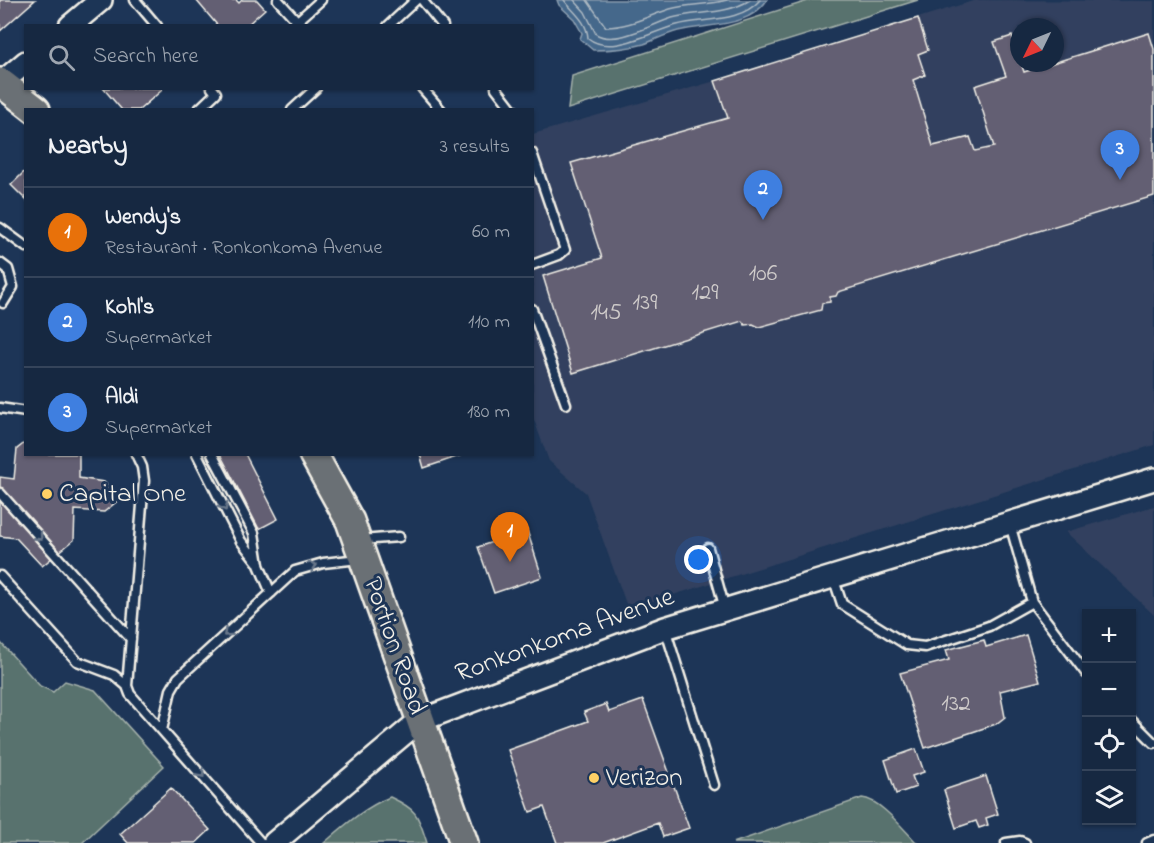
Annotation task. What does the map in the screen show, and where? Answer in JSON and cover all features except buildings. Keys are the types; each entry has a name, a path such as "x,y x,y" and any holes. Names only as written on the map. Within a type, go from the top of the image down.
{"main road":[{"path":"0,83 33,108"},
{"name":"Portion Road","path":"314,456 350,521 361,549 419,721 464,843"}],"street":[{"path":"72,24 101,0"},
{"path":"0,83 24,64"},
{"name":"Ronkonkoma Avenue","path":"274,843 419,721 665,628 1154,479"}],"lane":[{"path":"135,0 155,24"},
{"path":"278,0 294,23 321,0"},
{"path":"390,24 417,0"},
{"path":"422,0 441,24"},
{"path":"200,108 216,90"},
{"path":"294,108 314,90"},
{"path":"424,90 439,108"},
{"path":"498,90 511,108"},
{"path":"534,159 565,250 559,255 534,264"},
{"path":"0,228 24,246"},
{"path":"0,263 8,269 13,287 3,303"},
{"path":"534,315 566,404"},
{"path":"0,408 24,412"},
{"path":"137,456 142,467 144,481 127,686 130,694 261,843"},
{"path":"198,456 241,541 260,565"},
{"path":"213,456 254,533 260,565 271,593"},
{"path":"0,493 131,639"},
{"path":"1010,523 1032,602 1082,668"},
{"path":"162,730 171,690 178,678 295,571 399,537"},
{"path":"708,548 725,609"},
{"path":"0,576 77,661 114,675 127,686"},
{"path":"832,577 842,604 907,645 925,647 989,626 1032,602"},
{"path":"665,628 714,785"},
{"path":"1136,726 1154,743"},
{"path":"1147,843 1154,840"},
{"path":"1006,843 1020,841 1025,843"}],"shaded area":[{"path":"976,0 1154,1 1154,445 628,609 586,493 549,461 534,420 534,134 715,81"},
{"path":"1154,506 1154,615 1066,532"}],"green space":[{"path":"811,0 918,0 568,109 572,76"},
{"path":"0,642 40,686 53,692 65,681 95,690 164,766 82,843 0,843"},
{"path":"390,797 416,814 427,843 324,843 364,811"},
{"path":"862,798 884,809 917,843 733,843"}],"water":[{"path":"557,0 767,0 749,16 738,20 678,31 631,47 593,50 580,39 582,33 574,19 559,5"}],"place":[{"name":"Aldi","path":"1120,180"},
{"name":"Kohl's","path":"763,220"},
{"name":"Capital One","path":"47,494"},
{"name":"Wendy's","path":"510,562"},
{"name":"Verizon","path":"594,778"}]}
